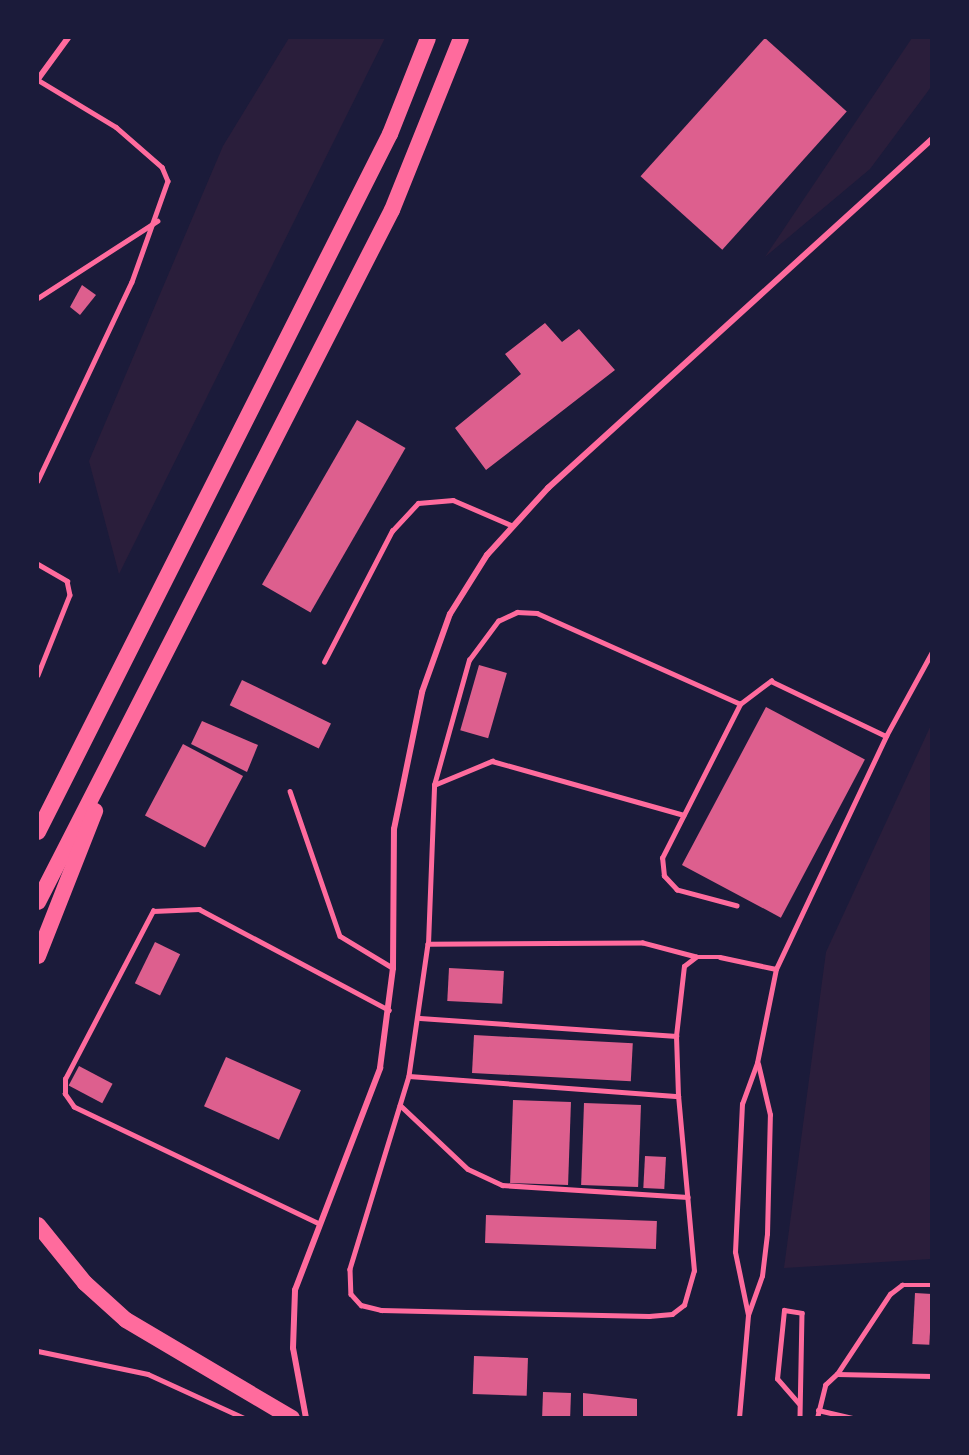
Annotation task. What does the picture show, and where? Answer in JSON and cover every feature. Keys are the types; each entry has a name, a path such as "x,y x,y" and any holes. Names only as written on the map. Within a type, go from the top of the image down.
{"highway":[{"path":"38,832 390,134 428,38"},
{"path":"38,902 358,280 441,93 461,38"},
{"path":"38,956 130,722"},
{"path":"38,1225 85,1283 126,1320 292,1418"}],"street":[{"path":"38,79 68,38"},
{"path":"306,1418 292,1316 301,1266 380,1068 393,968 394,829 422,693 465,584 512,525 932,139"}],"lane":[{"path":"38,79 116,127 162,167 168,181 157,221 38,481"},
{"path":"38,298 157,221"},
{"path":"324,662 393,531 418,503 453,500 512,525"},
{"path":"38,564 67,581 70,595 38,675"},
{"path":"696,957 684,966 676,1036 678,1096 688,1197 693,1287 672,1314 371,1309 351,1294 350,1269 409,1076 420,1018 428,944 434,785 469,660 498,621 517,612 537,612 740,704"},
{"path":"748,1315 735,1251 737,1161 742,1104 757,1063 776,969 886,736 932,652"},
{"path":"737,906 677,890 664,876 662,858 740,704 771,681 886,736"},
{"path":"434,785 492,761 684,815"},
{"path":"290,791 340,936 393,968"},
{"path":"317,1223 74,1107 65,1079 153,911 198,909 389,1010"},
{"path":"428,944 643,943 696,957 776,969"},
{"path":"420,1018 676,1036"},
{"path":"739,1418 748,1315 762,1276 767,1234 770,1115 757,1063"},
{"path":"409,1076 678,1096"},
{"path":"400,1105 468,1169 502,1185 688,1197"},
{"path":"817,1418 825,1385 837,1374 890,1294 902,1285 932,1285"},
{"path":"799,1404 777,1379 784,1310 802,1312 800,1418"},
{"path":"38,1351 148,1374 244,1418"},
{"path":"837,1374 932,1376"},
{"path":"818,1410 854,1418"}],"shaded area":[{"path":"289,38 385,38 119,574 89,461 223,146"},
{"path":"912,38 931,38 931,87 870,169 765,257"},
{"path":"931,725 931,1259 784,1268 826,952"}],"building":[{"path":"765,38 847,112 722,250 641,176"},
{"path":"82,285 96,295 80,315 70,307"},
{"path":"545,323 562,342 579,329 615,370 486,470 455,428 521,374 505,354"},
{"path":"357,420 405,448 310,613 262,585"},
{"path":"479,665 507,673 488,738 460,730"},
{"path":"242,680 331,723 319,749 230,705"},
{"path":"766,707 865,760 781,918 682,865"},
{"path":"202,721 258,745 247,772 191,744"},
{"path":"183,744 243,776 205,847 145,816"},
{"path":"155,942 180,954 160,996 135,983"},
{"path":"449,968 504,971 502,1004 447,1001"},
{"path":"474,1035 633,1043 631,1081 472,1073"},
{"path":"226,1057 301,1090 279,1140 204,1106"},
{"path":"79,1066 113,1084 102,1103 69,1085"},
{"path":"513,1100 571,1102 568,1185 510,1183"},
{"path":"584,1103 641,1105 638,1187 581,1185"},
{"path":"645,1156 666,1157 664,1189 643,1188"},
{"path":"486,1215 657,1221 656,1249 485,1243"},
{"path":"915,1293 932,1294 929,1345 912,1344"},
{"path":"474,1356 528,1358 527,1396 473,1394"},
{"path":"543,1392 571,1393 570,1418 542,1418"},
{"path":"583,1393 637,1399 637,1418 583,1418"}]}
